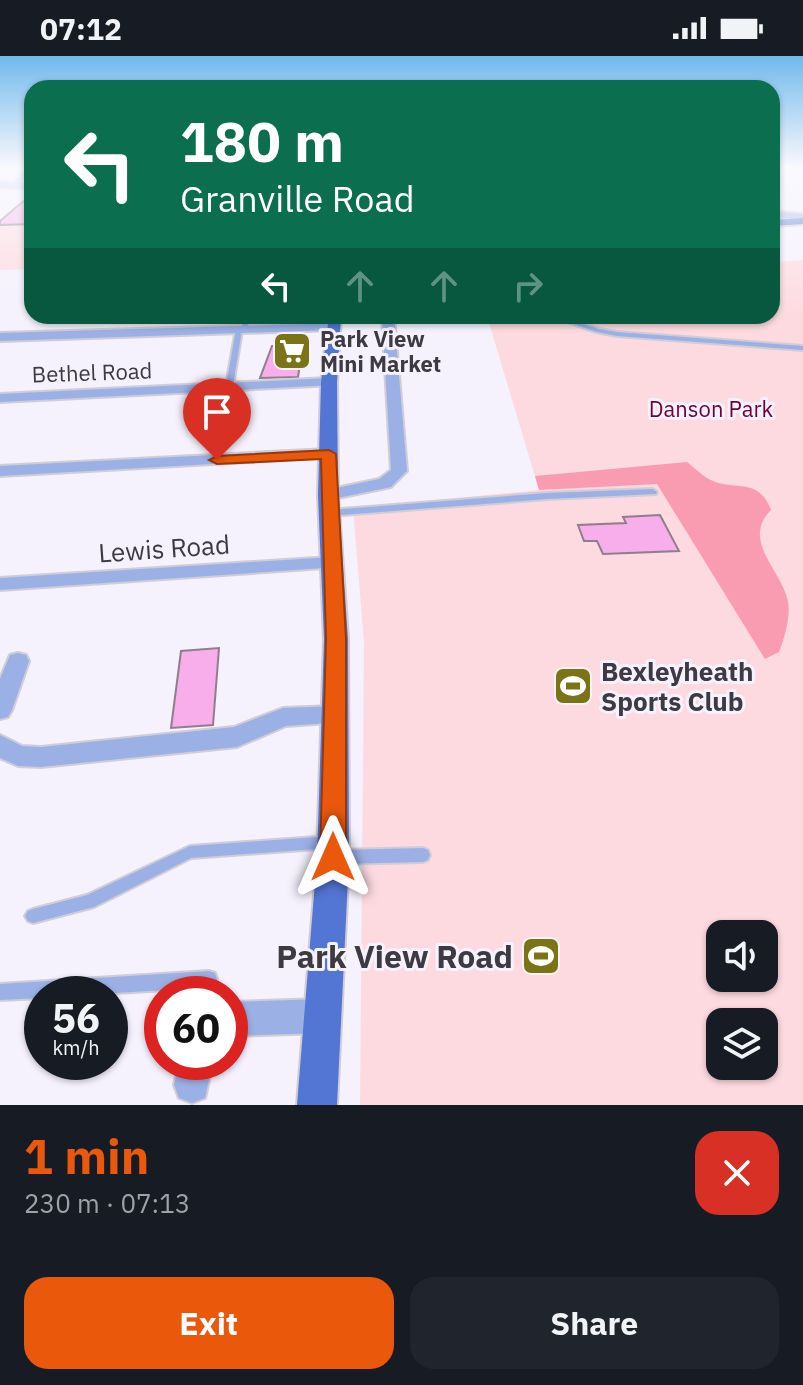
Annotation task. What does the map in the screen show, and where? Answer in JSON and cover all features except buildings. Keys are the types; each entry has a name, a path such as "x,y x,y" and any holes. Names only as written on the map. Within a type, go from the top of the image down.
{"main road":[{"path":"780,222 803,219"},
{"path":"317,1105 333,849 336,639 329,504 329,382 334,324"}],"street":[{"path":"0,337 266,324"},
{"path":"329,504 385,483 399,471 389,324"},
{"name":"Bethel Road","path":"0,398 329,382"},
{"path":"0,471 329,454"},
{"name":"Lewis Road","path":"0,584 332,563"},
{"path":"0,710 18,661"},
{"path":"0,745 18,756 41,757 246,736 267,722 283,717 333,715"},
{"path":"248,1018 322,1016"}],"lane":[{"path":"577,324 617,334 803,348"},
{"path":"217,460 228,388 244,325"},
{"path":"329,504 653,492"},
{"path":"33,916 89,902 190,852 333,849 423,855"},
{"path":"0,992 144,983"}],"green space":[{"path":"24,224 24,269 0,270 0,225"},
{"name":"Danson Park","path":"803,260 803,1105 360,1105 364,642 353,508 539,490 489,324 780,324 780,261"}],"shaded area":[{"path":"687,462 713,481 754,489 766,500 771,510 763,522 761,545 785,590 789,614 779,652 765,659 657,484 539,490 535,476"}],"place":[{"name":"Park View Mini Market","path":"292,351"},
{"name":"Bexleyheath Sports Club","path":"573,686"},
{"name":"Park View Road","path":"541,956"}],"route":[{"path":"217,460 329,454 328,495 336,639 333,857"}]}
